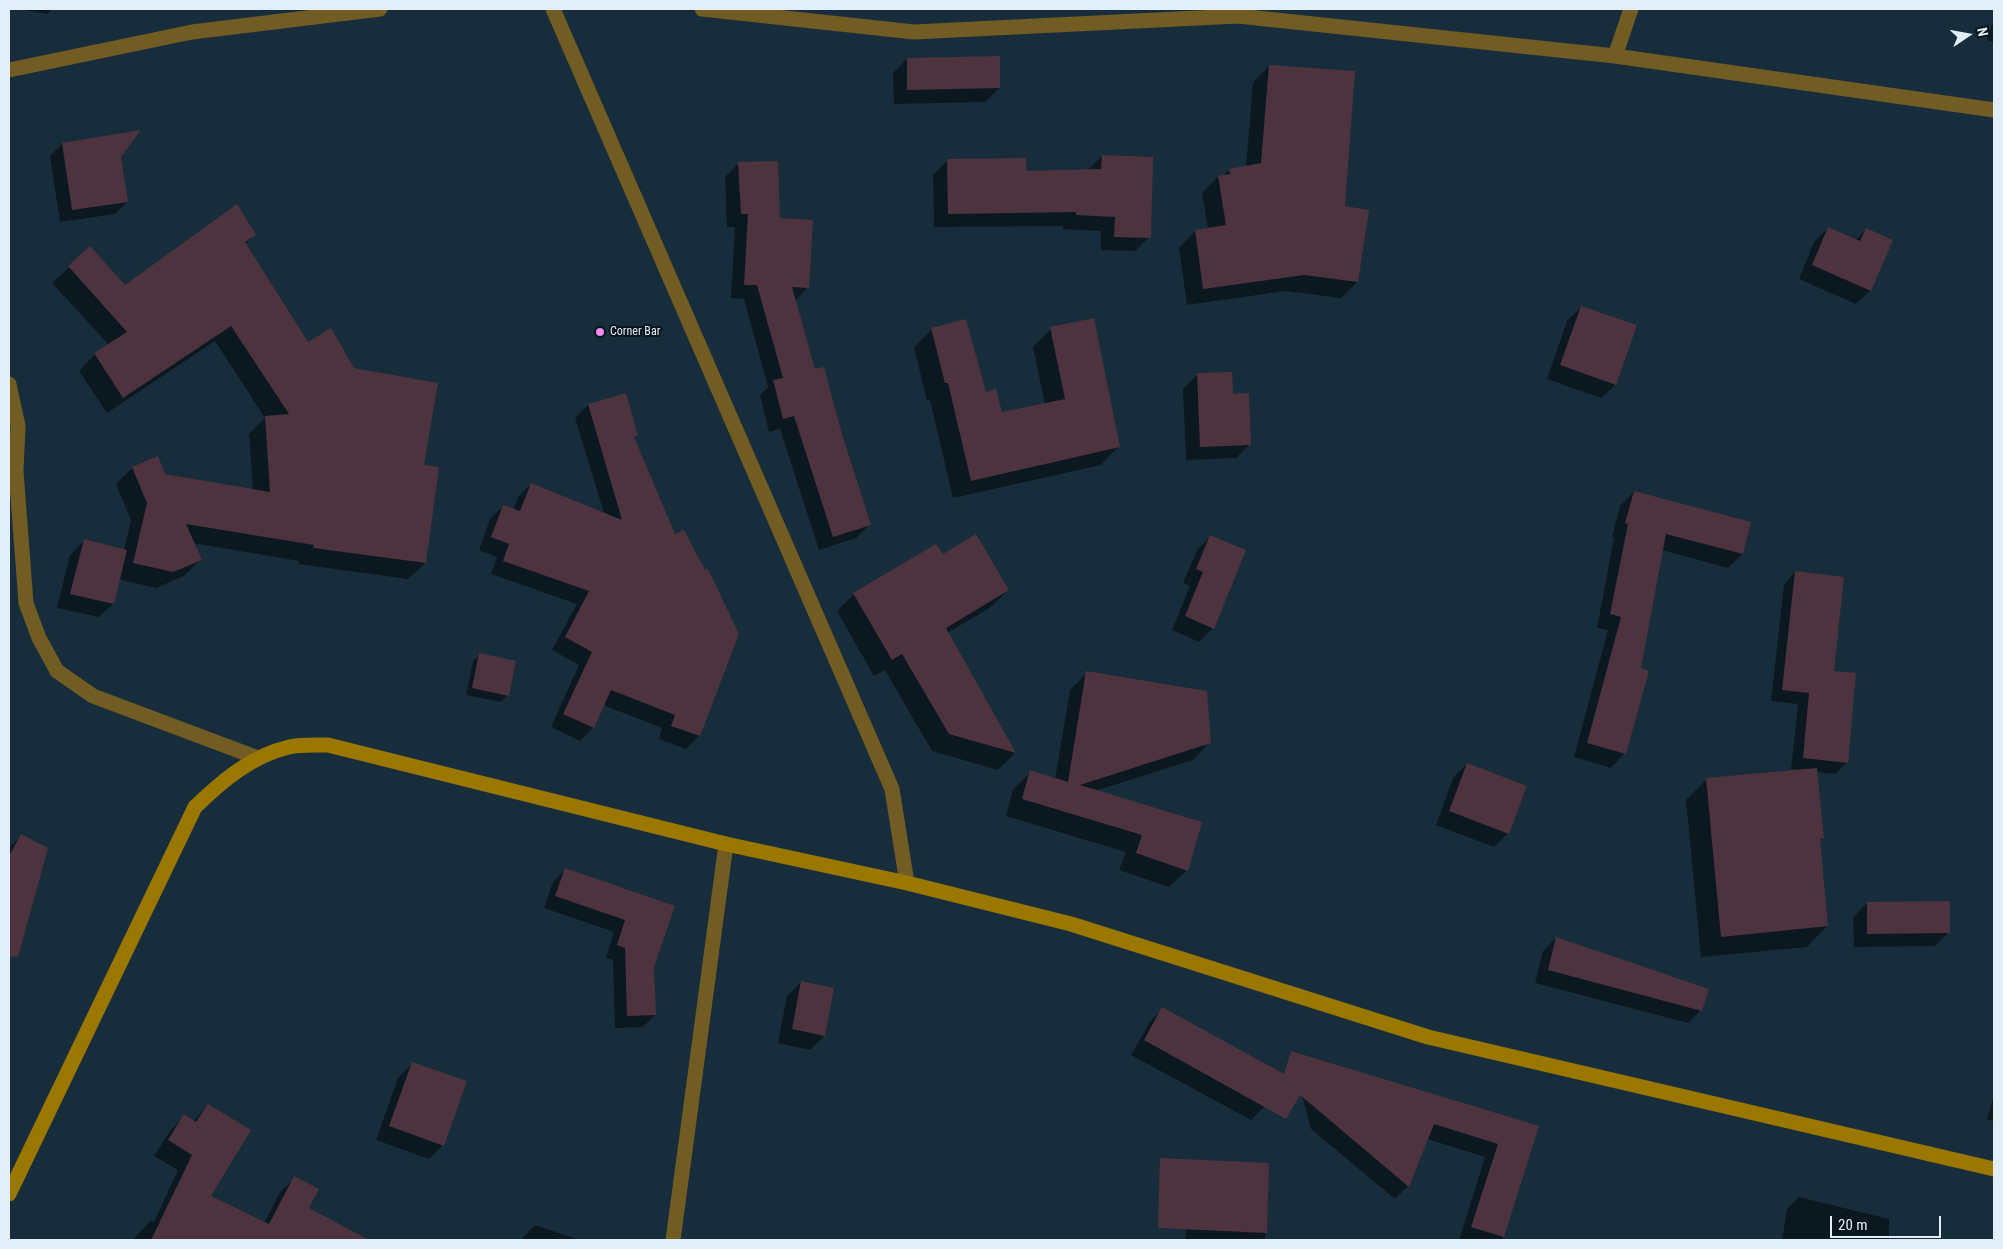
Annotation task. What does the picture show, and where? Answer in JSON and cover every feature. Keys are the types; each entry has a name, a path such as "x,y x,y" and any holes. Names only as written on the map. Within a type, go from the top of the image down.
{"main road":[{"path":"9,1194 194,807 220,782 258,758 290,747 328,745 726,844 907,883 1071,924 1428,1038 1994,1169"}],"street":[{"path":"9,70 192,32 380,9"},
{"path":"553,9 892,789 907,883"},
{"path":"702,9 914,32 1238,16 1615,56 1994,110"},
{"path":"1615,56 1632,9"},
{"path":"9,384 18,426 16,471 26,603 39,638 57,671 93,696 258,758"},
{"path":"673,1240 726,844"}],"building":[{"path":"1000,56 1000,88 907,90 907,58"},
{"path":"1269,65 1355,71 1345,206 1369,210 1358,282 1304,275 1203,289 1195,230 1226,225 1218,176 1230,174 1229,169 1261,163"},
{"path":"141,130 121,157 128,202 72,210 62,143"},
{"path":"1102,155 1153,157 1151,238 1114,237 1115,217 1076,215 1076,212 948,214 947,159 1026,158 1026,171 1101,169"},
{"path":"778,161 780,218 813,220 809,288 792,287 815,369 824,367 841,431 871,525 833,537 794,416 783,419 773,380 783,378 757,285 744,285 748,214 741,214 738,162"},
{"path":"237,204 256,235 245,242 308,342 331,328 354,368 438,383 424,465 439,467 426,563 313,548 314,545 186,524 202,560 173,572 133,563 147,503 132,467 158,456 165,474 270,492 265,416 289,414 231,326 123,398 94,353 127,332 68,266 90,246 125,285"},
{"path":"1828,227 1860,241 1866,228 1893,240 1871,291 1812,265"},
{"path":"1581,306 1637,325 1616,385 1560,365"},
{"path":"1094,318 1120,447 971,481 948,383 945,383 931,328 966,319 986,392 996,389 1002,412 1065,399 1050,327"},
{"path":"1232,372 1233,394 1249,393 1251,445 1200,447 1197,373"},
{"path":"626,393 638,436 634,437 675,534 684,530 705,570 708,569 739,634 700,736 671,726 675,715 611,690 594,728 563,714 592,652 565,637 589,591 503,561 509,544 491,537 503,505 520,511 531,483 622,520 588,404"},
{"path":"1634,491 1751,522 1743,554 1666,534 1641,668 1649,671 1626,754 1587,743 1621,617 1610,614 1628,524 1625,523"},
{"path":"976,534 1009,590 946,628 1016,753 949,734 902,654 892,660 853,593 936,544 943,554"},
{"path":"1210,535 1246,550 1214,629 1185,616 1203,572 1196,569"},
{"path":"84,539 127,550 114,604 70,594"},
{"path":"1795,571 1844,577 1834,671 1856,673 1848,763 1803,758 1809,693 1782,690"},
{"path":"479,653 516,661 509,696 472,688"},
{"path":"1086,671 1207,691 1211,743 1080,785 1202,822 1188,871 1136,853 1142,835 1022,799 1030,770 1068,782"},
{"path":"1467,763 1527,786 1509,834 1449,811"},
{"path":"1817,768 1824,838 1820,839 1828,926 1721,937 1706,778"},
{"path":"21,834 48,848 18,957 9,956 9,856"},
{"path":"565,868 675,906 654,967 656,1015 627,1016 625,948 617,945 625,920 555,896"},
{"path":"1950,901 1950,933 1867,934 1867,902"},
{"path":"1556,937 1709,989 1702,1011 1548,970"},
{"path":"801,981 834,988 825,1036 792,1029"},
{"path":"1162,1007 1284,1074 1291,1051 1539,1126 1504,1237 1471,1227 1498,1144 1434,1124 1409,1187 1300,1095 1286,1119 1144,1040"},
{"path":"412,1062 467,1081 444,1146 389,1126"},
{"path":"208,1104 251,1130 211,1196 269,1224 294,1176 319,1189 309,1208 369,1240 151,1240 192,1155 168,1140 184,1114 196,1122"},
{"path":"1160,1158 1269,1163 1267,1233 1158,1228"}],"place":[{"name":"Corner Bar","path":"600,332"}]}
